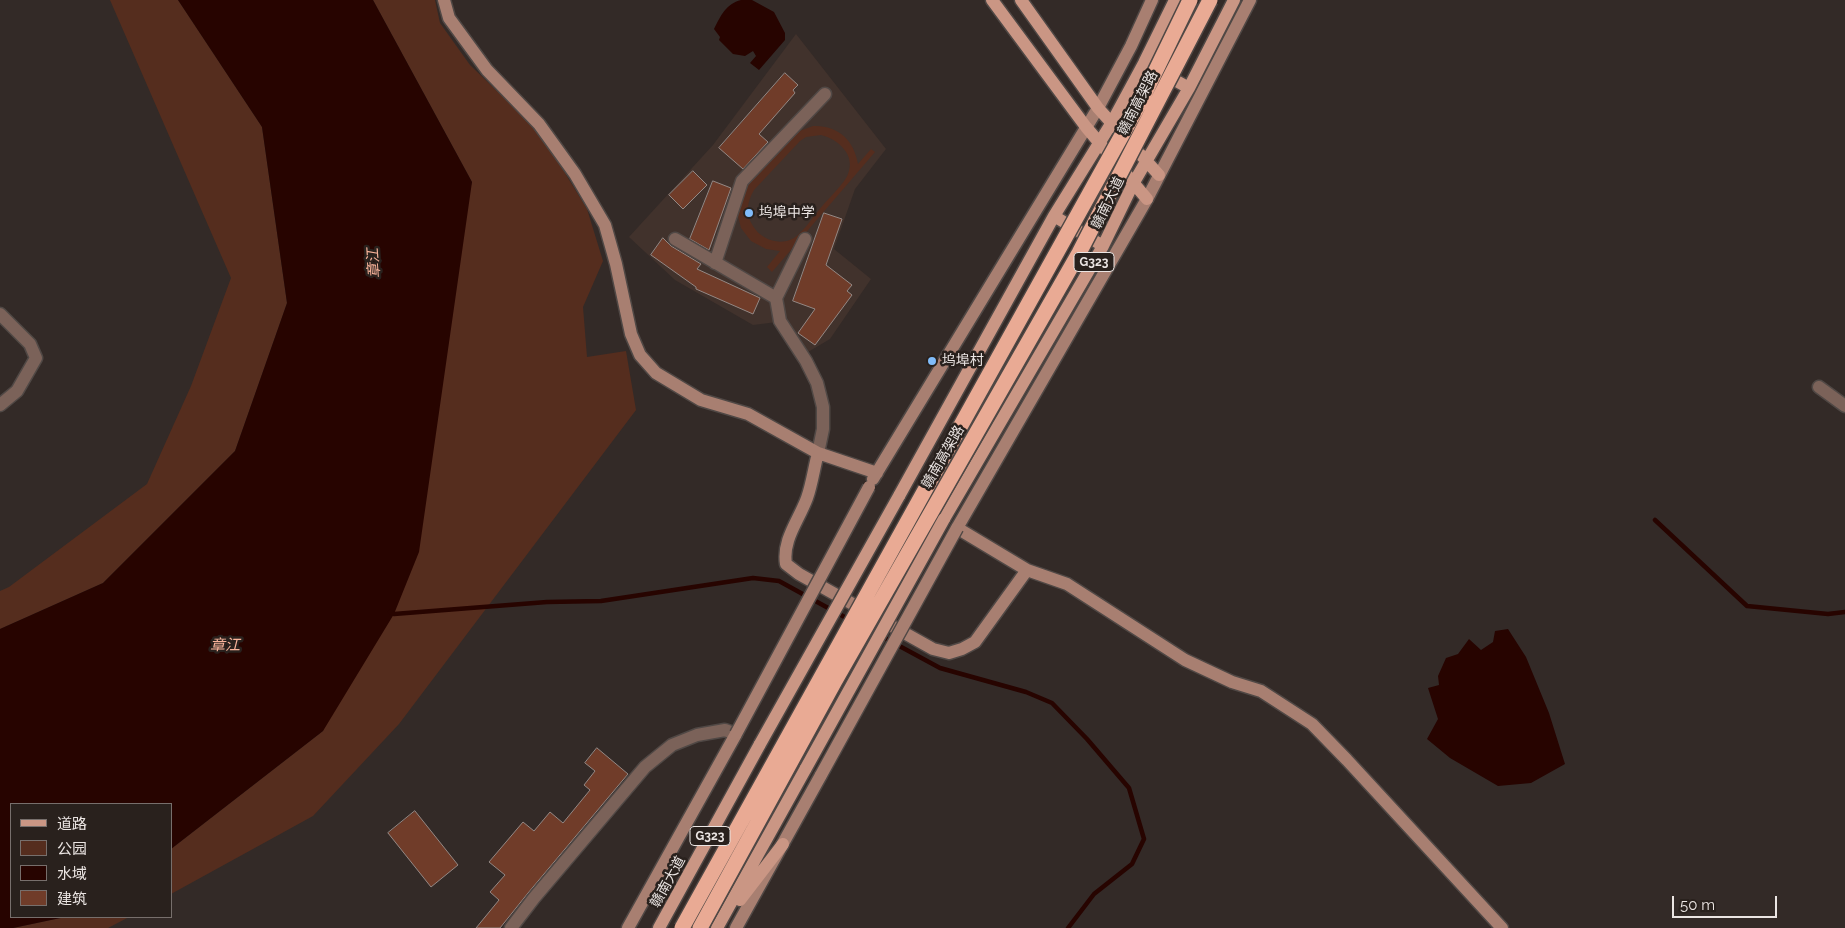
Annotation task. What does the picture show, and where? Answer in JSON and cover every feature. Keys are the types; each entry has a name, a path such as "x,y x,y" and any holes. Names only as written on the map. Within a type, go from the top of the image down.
{"highway":[{"name":"赣南高架路","path":"682,928 1142,98 1190,0"},
{"name":"赣南高架路","path":"700,928 835,682 1079,252 1210,0"}],"main road":[{"path":"992,0 1086,127 1147,199"},
{"path":"1021,0 1098,108 1159,176"},
{"path":"1104,246 1054,216 1111,124 1175,0"},
{"name":"赣南大道","path":"718,928 944,519 1104,246 1133,184 1189,88 1234,0"},
{"path":"1144,63 1189,88"},
{"name":"赣南大道","path":"659,928 1054,216"},
{"path":"718,928 783,844"}],"street":[{"path":"444,0 449,18 487,70 539,124 576,174 605,225 616,264 631,334 640,355 656,372 701,400 748,414 818,452 877,473"},
{"path":"628,928 736,734 869,487 1098,108 1131,46 1152,0"},
{"path":"736,928 957,528 1147,199 1250,0"},
{"path":"716,264 742,181 825,94"},
{"path":"675,239 776,298"},
{"path":"804,239 776,298 780,320 806,361 817,383 823,407 823,429 807,498 786,543 784,553 786,564 799,574 933,650 949,653 975,642 1027,570"},
{"path":"0,314 30,344 36,358 17,391 0,405"},
{"path":"1819,387 1845,406"},
{"path":"957,528 1027,570 1067,584 1185,660 1232,682 1260,691 1312,724 1502,928"},
{"path":"511,928 534,898 645,767 672,745 689,738 725,730 736,734"}],"shaded area":[{"name":"坞埠中学","path":"796,34 886,149 855,189 834,249 871,279 830,339 808,352 785,321 753,325 675,280 629,237 713,145"}],"green space":[{"path":"110,0 178,0 262,127 287,303 235,451 103,583 0,629 0,591 9,587 147,484 191,386 231,278"},
{"path":"373,0 435,0 440,23 470,65 530,123 549,147 587,209 603,261 583,307 587,357 626,351 636,410 399,724 313,816 172,893 172,848 323,731 472,182"},
{"path":"813,126 822,126 837,131 849,141 858,164 871,149 875,152 772,272 767,267 780,251 766,249 751,241 741,228 737,212 742,189 797,132","holes":["821,135 839,144 850,160 850,167 846,178 806,227 794,238 779,242 764,237 750,222 748,204 754,190 800,141 806,137"]},
{"path":"60,918 127,918 108,928 13,928"}],"water":[{"name":"章江","path":"178,0 373,0 472,182 419,552 394,614 323,731 172,848 172,803 10,803 10,918 60,918 13,928 0,928 0,629 103,583 235,451 287,303 262,127"},
{"path":"741,0 752,0 774,12 785,33 785,40 759,70 750,63 756,56 753,51 745,56 733,54 719,40 720,37 714,29 728,7"},
{"path":"1508,629 1526,657 1549,713 1565,764 1531,783 1498,786 1450,758 1427,739 1438,719 1428,688 1439,685 1438,676 1446,658 1458,654 1469,639 1481,650 1493,642 1495,631"}],"building":[{"path":"785,73 798,85 793,90 795,93 759,134 768,142 743,169 719,148"},
{"path":"693,171 707,185 683,209 669,195"},
{"path":"713,181 731,188 709,250 690,239"},
{"path":"824,213 842,219 826,265 852,285 847,291 852,295 815,345 798,333 815,309 793,301"},
{"path":"663,238 671,246 701,264 697,269 760,298 753,314 696,289 696,287 651,255"},
{"path":"597,748 628,774 500,928 476,928 499,900 490,892 505,875 489,862 523,822 534,831 550,812 563,823 590,790 584,785 595,771 585,763"},
{"path":"415,811 458,865 431,887 388,833"}],"waterway":[{"path":"1655,520 1747,606 1828,614 1845,612"},
{"path":"390,612 394,614 547,602 601,601 753,578 779,581 850,620"},
{"path":"868,629 940,668 1026,692 1052,703 1087,739 1129,788 1144,839 1132,864 1094,894 1068,928"}],"place":[{"name":"坞埠中学","path":"749,213"},
{"name":"坞埠村","path":"932,361"}]}
